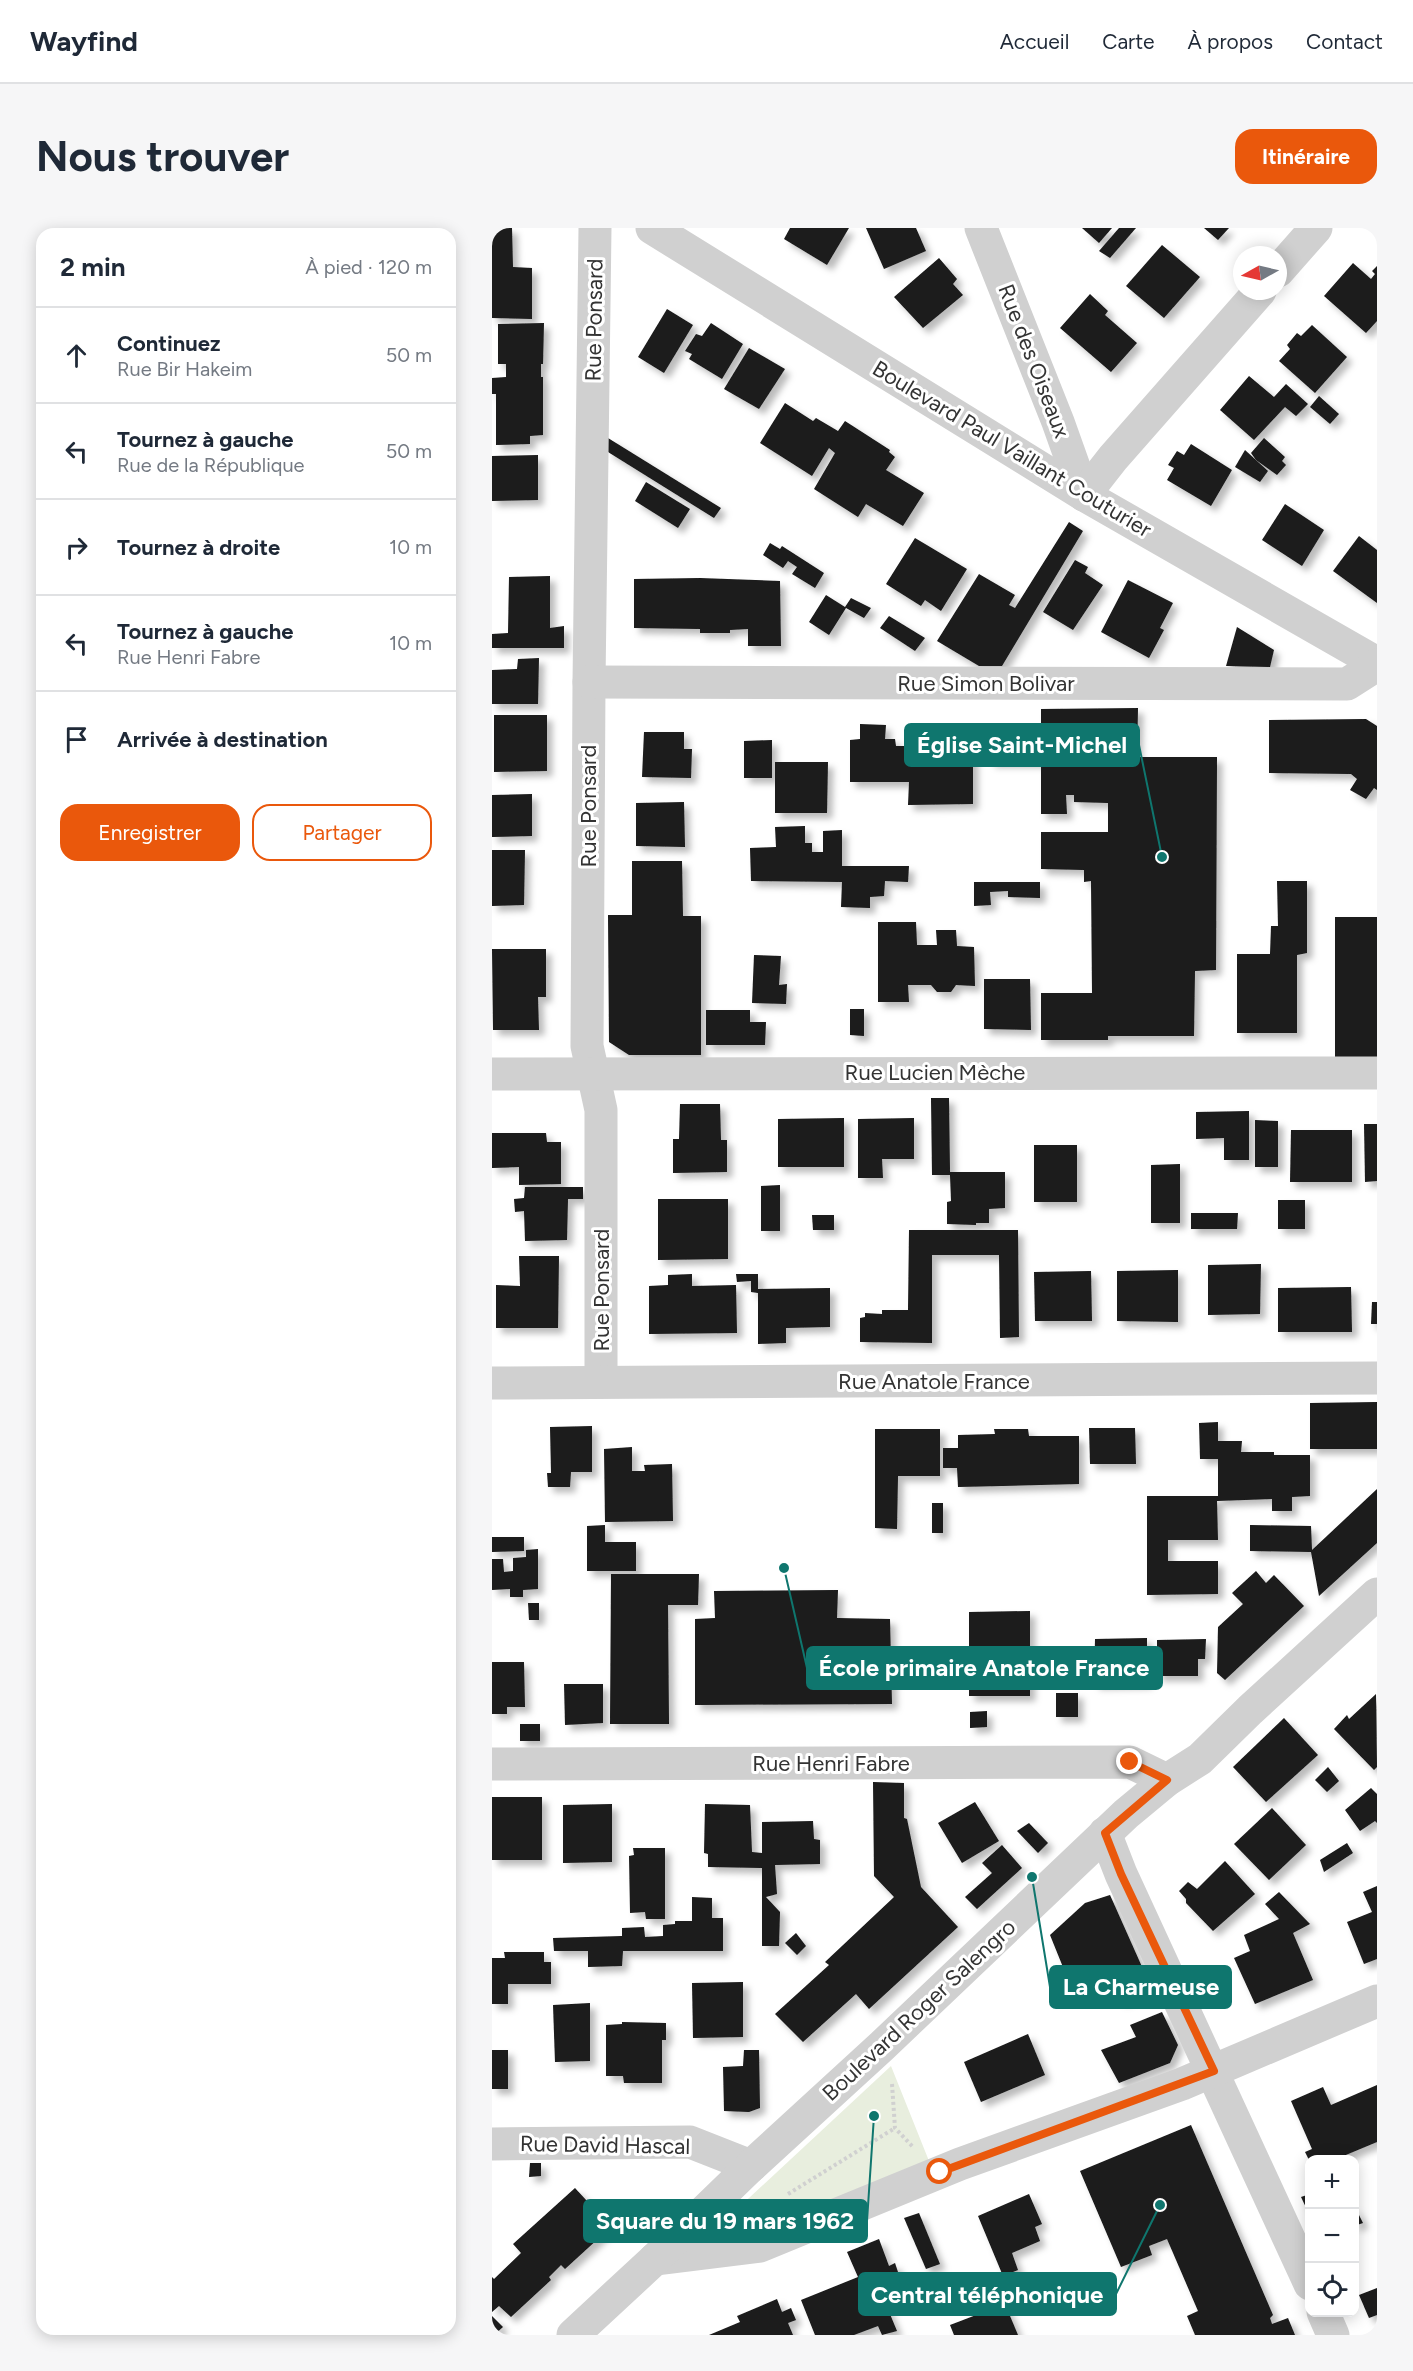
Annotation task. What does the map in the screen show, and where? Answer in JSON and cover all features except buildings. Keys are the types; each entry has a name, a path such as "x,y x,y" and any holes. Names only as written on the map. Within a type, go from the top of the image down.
{"street":[{"name":"Rue Ponsard","path":"595,228 588,682 587,1046 601,1110 601,1382"},
{"name":"Boulevard Paul Vaillant Couturier","path":"652,228 1084,495 1377,664"},
{"name":"Rue des Oiseaux","path":"981,228 1058,422 1084,495"},
{"path":"1287,261 1316,228"},
{"path":"1084,495 1113,458 1252,300"},
{"name":"Rue Simon Bolivar","path":"588,682 1347,684 1377,664"},
{"name":"Rue Lucien Mèche","path":"492,1074 1377,1073"},
{"name":"Rue Anatole France","path":"492,1383 1377,1378"},
{"name":"Boulevard Roger Salengro","path":"573,2335 751,2166 882,2046 1105,1833 1167,1780 1200,1759 1377,1594"},
{"name":"Rue Henri Fabre","path":"492,1764 1130,1762 1167,1780"},
{"path":"1105,1833 1121,1874 1214,2071 1305,2273"},
{"path":"655,2259 760,2247 960,2164 1214,2071 1377,2001"},
{"name":"Rue David Hascal","path":"492,2144 690,2142 751,2166"},
{"path":"1325,2317 1333,2335"}],"path":[{"path":"786,2195 895,2128"}],"green space":[{"path":"891,2066 931,2166 758,2230 735,2211"}],"place":[{"name":"Église Saint-Michel","path":"1162,857"},
{"name":"École primaire Anatole France","path":"784,1568"},
{"name":"La Charmeuse","path":"1032,1877"},
{"name":"Square du 19 mars 1962","path":"874,2116"},
{"name":"Central téléphonique","path":"1160,2205"}],"route":[{"path":"940,2172 1214,2071 1121,1874 1105,1833 1167,1780 1130,1762"}]}
